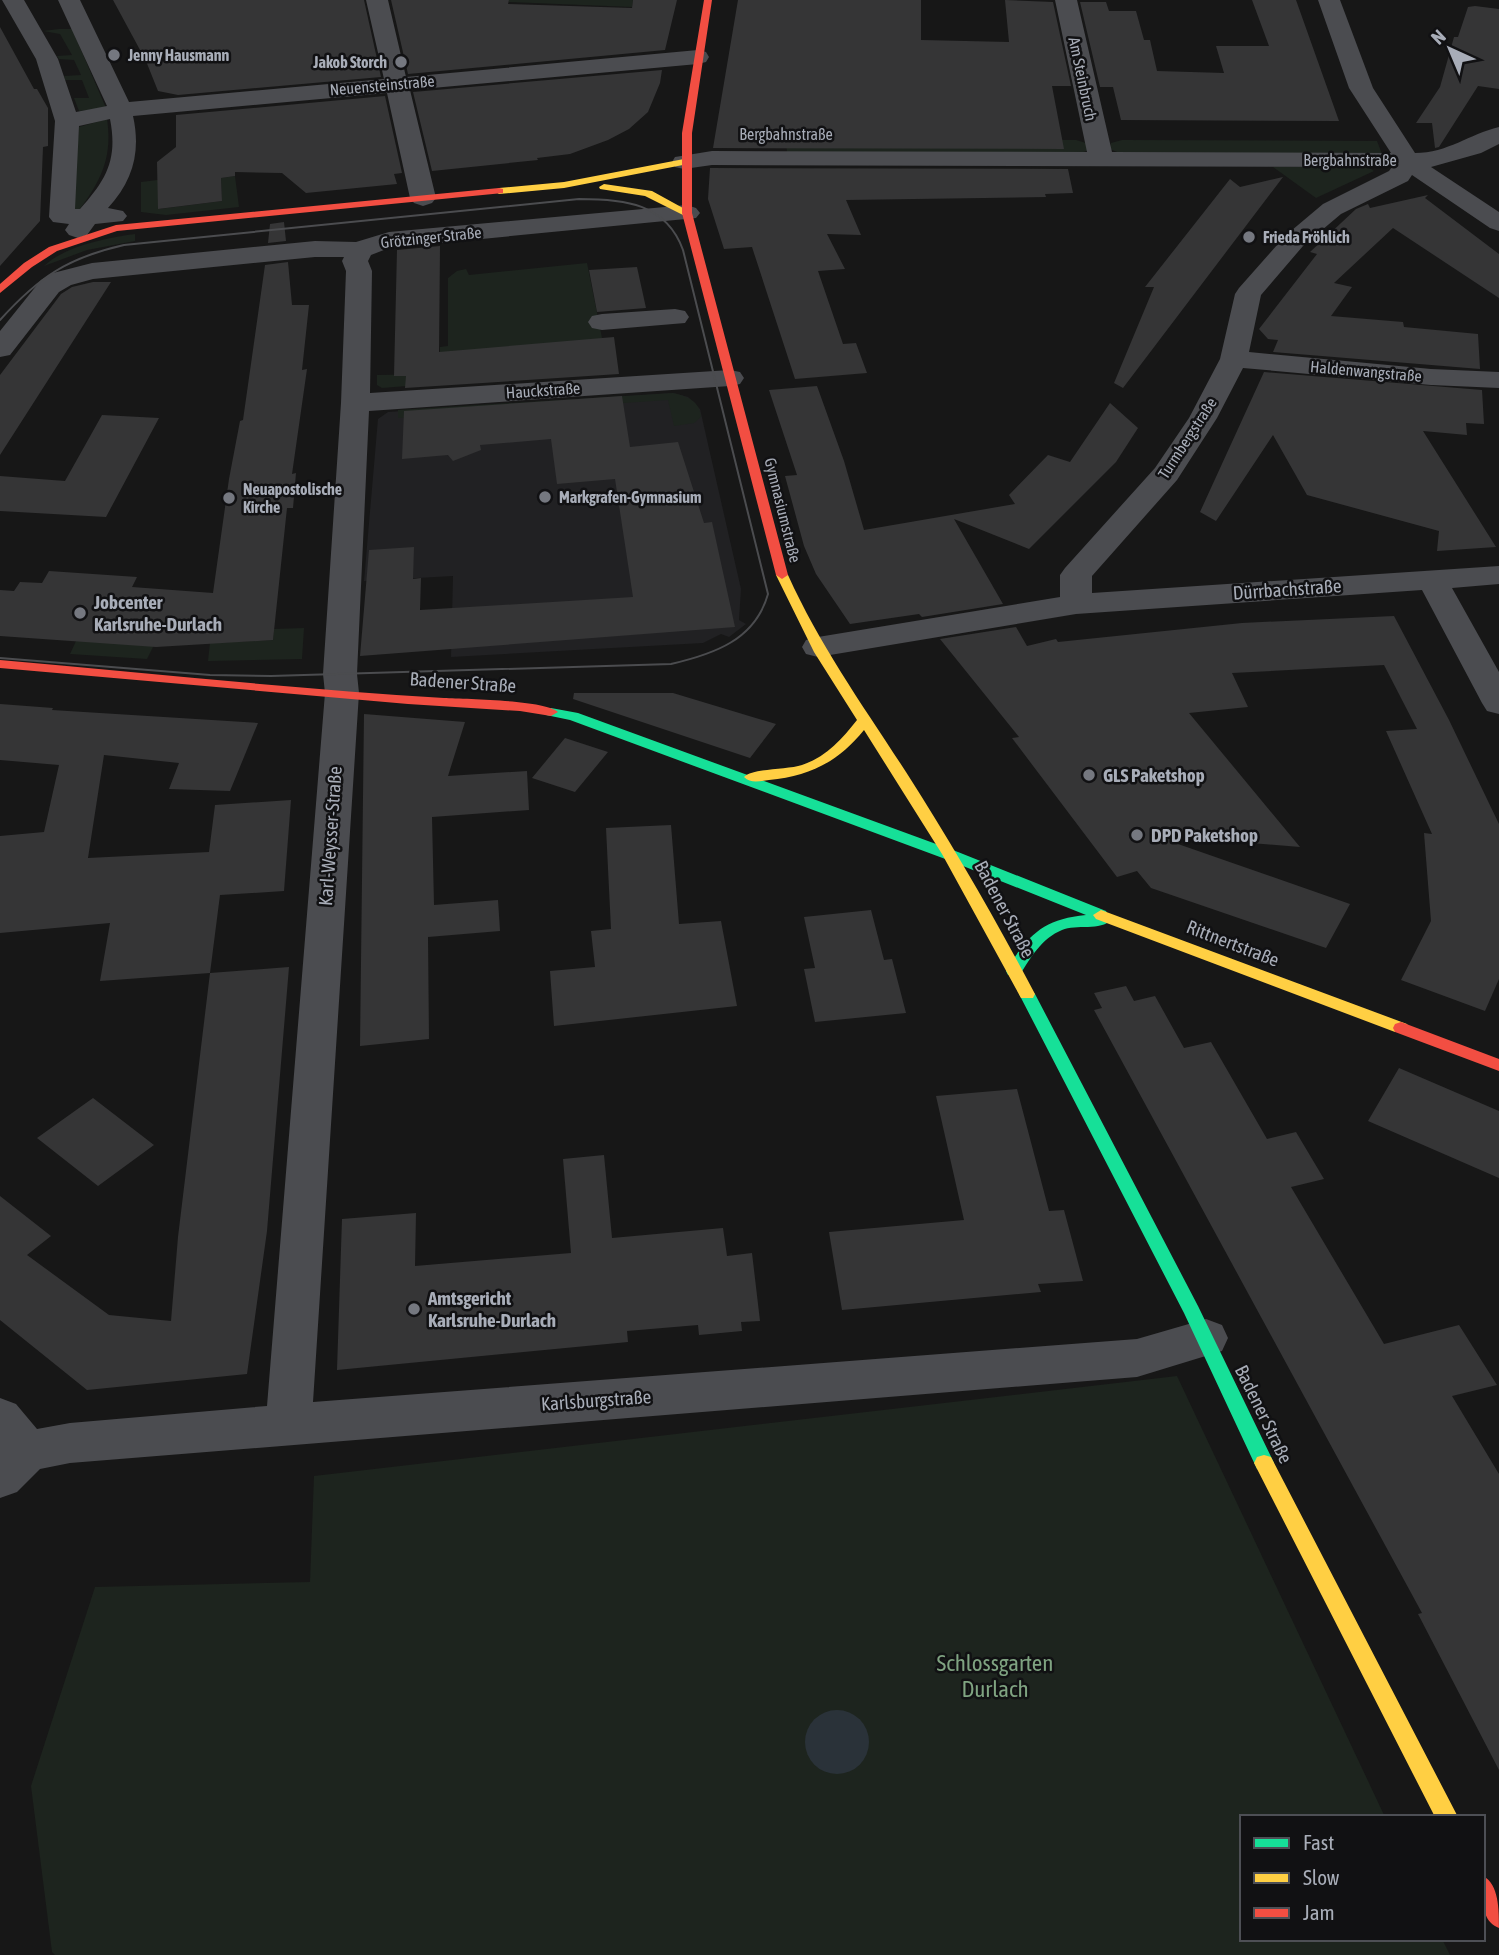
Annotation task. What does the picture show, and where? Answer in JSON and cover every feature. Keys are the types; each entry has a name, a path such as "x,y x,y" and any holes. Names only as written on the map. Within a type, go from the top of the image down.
{"main road":[{"path":"687,133 708,0"},
{"name":"Gymnasiumstraße","path":"687,133 684,162 687,213 779,570 795,608 818,646 953,856"},
{"path":"0,290 41,253 115,222 564,185 684,162"},
{"path":"564,185 637,190 658,196 687,213"},
{"name":"Badener Straße","path":"0,664 520,707 573,716 953,856 1206,1338 1236,1408 1446,1815"},
{"path":"741,777 803,772 844,749 864,720"},
{"name":"Rittnertstraße","path":"953,856 1499,1065"},
{"path":"1014,971 1039,933 1054,925 1068,920 1116,920"},
{"path":"1485,1890 1499,1917"}],"street":[{"path":"13,0 47,59 67,121 62,217 115,222 113,187"},
{"path":"69,0 122,110 126,137 121,167 113,187 85,218 73,240"},
{"path":"377,0 423,198"},
{"name":"Am Steinbruch","path":"1066,0 1098,147"},
{"path":"1329,0 1361,88 1395,138"},
{"name":"Neuensteinstraße","path":"67,121 122,110 698,57"},
{"name":"Bergbahnstraße","path":"687,133 714,134"},
{"path":"1408,160 1442,158 1472,148 1499,134"},
{"name":"Bergbahnstraße","path":"1067,136 1098,147 1122,136"},
{"name":"Bergbahnstraße","path":"1190,136 1395,138 1408,160"},
{"name":"Bergbahnstraße","path":"684,162 712,158 1098,147 1408,160"},
{"path":"1408,160 1436,183 1499,223"},
{"name":"Turmbergstraße","path":"1076,604 1076,575 1166,474 1203,418 1234,359 1248,294 1294,241 1332,209 1399,176 1408,160"},
{"name":"Grötzinger Straße","path":"0,349 50,286 62,279 92,271 315,248 360,250 389,240 687,213"},
{"name":"Karl-Weysser-Straße","path":"289,1424 342,693 340,674 355,403 359,271 355,261 360,250"},
{"path":"602,322 675,317"},
{"name":"Haldenwangstraße","path":"1234,359 1431,377 1499,380"},
{"name":"Hauckstraße","path":"355,403 730,378"},
{"name":"Dürrbachstraße","path":"1076,604 1499,575"},
{"path":"1431,578 1499,703"},
{"path":"818,646 1076,604"},
{"name":"Karlsburgstraße","path":"9,1448 1137,1358 1206,1338"}],"shaded area":[{"name":"Markgrafen-Gymnasium","path":"673,393 688,397 700,409 741,589 739,620 746,624 729,637 721,634 703,643 451,657 453,576 364,581 378,419 388,412"},
{"path":"831,1710 843,1710 860,1719 867,1730 867,1754 860,1765 843,1774 831,1774 819,1769 810,1760 805,1748 805,1736 810,1724 819,1715"}],"green space":[{"path":"509,0 633,0 632,7"},
{"path":"72,29 106,108 79,111 74,98 89,98 82,80 65,80 64,76 81,75 74,60 59,59 57,56 72,55 60,34 43,31"},
{"path":"107,119 108,146 103,169 77,213 72,212 79,127"},
{"path":"786,140 1076,140 1086,143 1089,150 1081,153 787,153"},
{"path":"1122,140 1377,141 1382,154 1117,152 1110,149 1111,143"},
{"path":"1273,167 1368,167 1374,171 1316,198"},
{"path":"235,176 239,207 166,215 141,212 141,182 166,179 159,209 222,201 221,178"},
{"path":"135,234 135,241 87,250 44,266 74,248"},
{"path":"587,263 602,338 531,376 382,388 377,385 377,375 440,374 440,347 448,346 448,278 457,271 466,269 469,275"},
{"path":"673,393 692,400 701,417 694,423 674,426 668,400 398,418 398,410"},
{"path":"304,628 302,659 208,661 210,643 273,640 274,629"},
{"path":"76,641 155,643 147,659 70,654"},
{"name":"Schlossgarten Durlach","path":"1177,1376 1384,1815 1240,1815 1240,1941 1443,1941 1450,1955 55,1955 52,1952 31,1786 95,1587 310,1582 314,1476"}],"building":[{"path":"113,0 364,0 381,77 178,95 158,91 146,61"},
{"path":"391,0 509,0 508,4 632,8 633,0 677,0 665,50 408,74"},
{"path":"738,0 921,0 921,40 1009,42 1005,0 1053,2 1071,86 1052,86 1064,149 713,148"},
{"path":"1252,0 1296,0 1339,121 1121,120 1113,87 1100,87 1080,2 1106,2 1109,11 1136,11 1144,40 1150,40 1157,71 1224,73 1216,46 1269,46"},
{"path":"1468,7 1499,9 1499,89 1478,86 1439,147 1435,148 1432,123 1416,123 1440,87 1454,37 1458,37"},
{"path":"0,27 34,89 37,89 48,108 48,146 43,147 40,221 0,266"},
{"path":"662,70 660,83 648,112 629,129 608,140 570,154 537,158 538,160 432,171 413,92"},
{"path":"385,96 402,173 394,174 397,184 306,193 282,173 235,172 235,176 221,178 222,201 158,209 157,162 176,147 176,115"},
{"path":"710,168 1068,169 1073,193 1045,194 1046,197 846,200 861,235 827,234 845,269 818,271 843,344 856,343 867,373 795,379 752,247 724,249 708,199"},
{"path":"1283,177 1123,388 1114,383 1154,287 1145,287 1230,179 1240,187"},
{"path":"1428,195 1425,198 1499,254 1499,298 1393,228 1334,283 1352,287 1331,316 1403,322 1404,327 1478,334 1480,369 1273,352 1278,340 1268,339 1259,329 1317,254 1310,252 1356,209 1368,204 1370,208"},
{"path":"284,222 286,241 268,243 270,224"},
{"path":"440,246 439,352 614,337 619,374 405,388 406,376 394,376 397,250"},
{"path":"288,262 292,305 309,305 302,370 307,369 292,474 296,473 293,508 287,508 273,640 156,647 0,636 0,590 14,591 20,582 42,583 49,571 137,577 132,587 213,593 229,479 240,421 243,420 265,265"},
{"path":"637,267 646,308 597,312 589,270"},
{"path":"93,282 111,282 0,455 0,375 61,294 72,287"},
{"path":"1264,372 1482,390 1484,424 1466,423 1467,435 1423,431 1496,547 1437,551 1439,531 1307,495 1273,435 1216,521 1200,512"},
{"path":"817,386 844,461 864,530 1015,504 1009,495 1048,455 1070,462 1110,403 1138,428 1116,462 1029,549 954,519 1003,604 922,617 919,614 850,624 816,574 804,546 785,476 797,475 769,390"},
{"path":"622,396 630,447 678,442 704,523 712,522 735,627 360,656 369,550 414,547 413,579 421,578 420,610 633,597 615,479 557,484 551,439 480,445 481,450 453,461 448,455 402,459 404,411"},
{"path":"102,415 159,418 106,517 0,511 0,476 65,481"},
{"path":"1394,616 1449,720 1499,824 1499,979 1485,1011 1401,980 1431,921 1424,833 1432,834 1386,731 1417,729 1384,665 1232,673 1248,707 1189,713 1300,847 1180,837 1178,844 1350,904 1326,948 1151,888 1137,871 1117,877 1012,738 1019,737 940,639 1016,627 1027,646 1056,639 1058,642 1242,623"},
{"path":"574,693 673,693 776,724 750,758 573,699"},
{"path":"0,704 53,708 52,710 258,723 230,791 169,789 179,763 104,755 88,858 209,852 215,805 291,800 284,891 220,895 210,973 100,981 110,923 0,933 0,836 44,832 59,765 0,760"},
{"path":"364,714 465,722 448,776 527,771 529,810 432,817 434,905 498,900 500,931 428,937 429,1039 360,1046"},
{"path":"565,738 608,752 575,792 532,778"},
{"path":"671,825 679,924 721,921 737,1006 554,1026 550,971 595,967 591,931 611,929 606,828"},
{"path":"871,910 884,960 892,959 906,1013 815,1022 804,969 815,968 804,917"},
{"path":"289,967 267,1231 247,1374 87,1390 0,1320 0,1196 51,1236 27,1255 109,1315 171,1321 178,1237 210,973"},
{"path":"1126,986 1134,1001 1155,996 1184,1048 1211,1042 1267,1139 1296,1132 1324,1179 1291,1187 1384,1344 1459,1325 1497,1385 1452,1396 1499,1474 1499,1770 1418,1614 1422,1613 1094,1010 1102,1008 1094,993"},
{"path":"1399,1068 1499,1111 1499,1178 1368,1121"},
{"path":"1017,1089 1049,1211 1064,1210 1083,1281 1038,1284 1041,1292 842,1310 829,1232 964,1220 936,1096"},
{"path":"93,1098 154,1145 98,1186 37,1138"},
{"path":"604,1155 612,1238 723,1228 727,1256 752,1253 760,1321 741,1322 742,1331 699,1335 698,1325 627,1331 628,1342 337,1370 342,1219 416,1213 415,1266 571,1253 563,1159"}],"tram line":[{"path":"0,320 28,292 55,271 86,256 124,245 579,199 612,200 642,207 666,222 683,250 768,594 762,610 743,634 717,650 671,664 271,676 210,675 0,658"}],"traffic: fast":[{"path":"551,712 573,716 953,856 1101,915"},
{"path":"1014,971 1031,945 1049,929 1072,922 1103,920"},
{"path":"1027,994 1192,1311 1264,1463"}],"traffic: slow":[{"path":"499,191 564,185 684,162"},
{"path":"604,187 648,193 687,213"},
{"path":"782,575 820,652 933,826 1027,994"},
{"path":"751,777 788,773 815,765 839,749 864,721"},
{"path":"1101,915 1401,1028"},
{"path":"1264,1463 1446,1815"}],"traffic: jam":[{"path":"708,0 687,133 687,213 782,575"},
{"path":"0,290 28,265 53,249 116,228 499,191"},
{"path":"0,664 408,700 520,707 551,712"},
{"path":"1401,1028 1499,1065"},
{"path":"1485,1891 1499,1917"}],"place":[{"name":"Jenny Hausmann","path":"114,55"},
{"name":"Jakob Storch","path":"401,62"},
{"name":"Frieda Fröhlich","path":"1249,237"},
{"name":"Markgrafen-Gymnasium","path":"545,497"},
{"name":"Neuapostolische Kirche","path":"229,498"},
{"name":"Jobcenter Karlsruhe-Durlach","path":"80,613"},
{"name":"GLS Paketshop","path":"1089,775"},
{"name":"DPD Paketshop","path":"1137,835"},
{"name":"Amtsgericht Karlsruhe-Durlach","path":"414,1309"}]}
